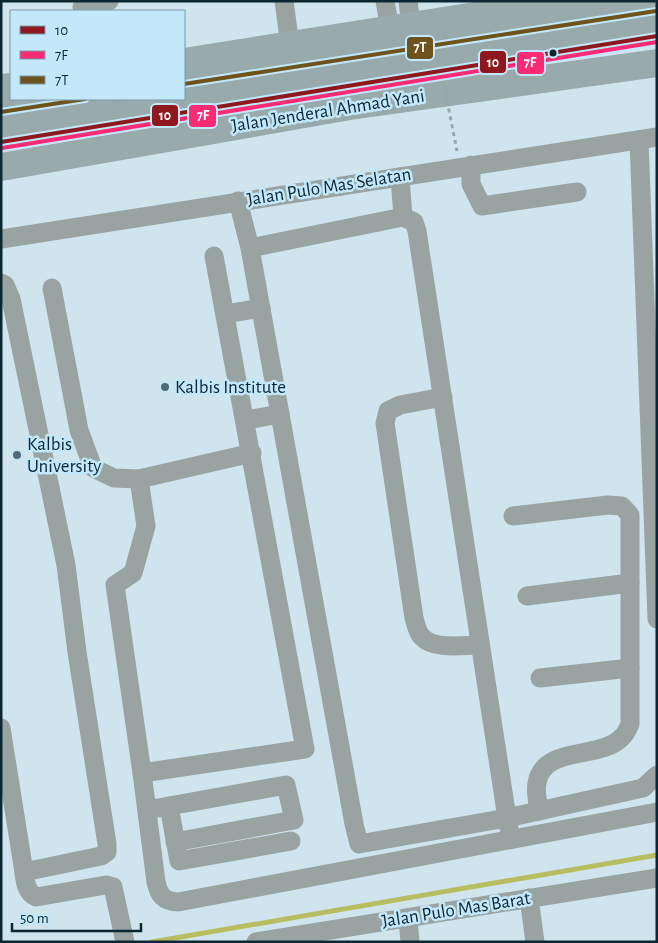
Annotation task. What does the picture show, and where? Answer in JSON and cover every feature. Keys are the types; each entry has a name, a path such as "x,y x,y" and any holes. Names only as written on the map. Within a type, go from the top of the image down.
{"highway":[{"path":"185,62 340,38 403,19 528,5 606,1"},
{"path":"185,84 462,36 657,8"},
{"path":"1,136 657,31"},
{"path":"340,38 347,86"},
{"path":"185,75 235,66 263,50"},
{"name":"Jalan Jenderal Ahmad Yani","path":"1,167 347,86 657,63"},
{"path":"1,103 22,100"},
{"path":"1,112 94,100"}],"street":[{"path":"82,6 109,1"},
{"path":"284,1 295,44"},
{"path":"295,44 297,1"},
{"path":"385,1 403,19"},
{"path":"185,90 347,86 657,17"},
{"path":"1,142 657,36"},
{"path":"1,118 118,100"},
{"path":"648,138 657,619"},
{"name":"Jalan Pulo Mas Selatan","path":"1,239 648,138"},
{"path":"470,165 471,184 482,206 577,192"},
{"path":"400,177 403,217"},
{"path":"238,201 250,248 354,824 360,844 507,818 643,788 657,776"},
{"path":"250,248 403,217 414,222 443,396 511,841"},
{"path":"142,773 305,749 246,420 214,256"},
{"path":"1,283 5,285 6,300 66,565 77,652 107,844 106,852 101,856 24,872"},
{"path":"52,288 79,430 93,468 114,478 139,479 252,453"},
{"path":"225,314 261,308"},
{"path":"443,396 400,404 388,411 385,423 414,618 420,635 428,642 441,645 480,646"},
{"path":"246,420 280,414"},
{"path":"139,479 146,526 133,572 115,585 158,892 168,902 178,902 511,841 657,812"},
{"path":"513,516 608,505 622,506 630,515 630,724 622,738 609,746 553,760 542,771 536,784 539,811"},
{"path":"526,596 630,583"},
{"path":"540,678 630,668"},
{"path":"1,728 24,872 29,892 36,897 110,885 115,890 124,935"},
{"path":"147,810 286,785 294,820 177,852 154,864"},
{"path":"169,806 177,852"},
{"path":"177,852 290,842"},
{"name":"Jalan Pulo Mas Barat","path":"256,942 287,939 657,878"},
{"path":"529,898 535,942"},
{"path":"408,918 410,942"}],"waterway":[{"path":"152,942 657,855"}],"transit line":[{"name":"7T","path":"185,84 656,11"},
{"name":"10","path":"1,142 657,36"},
{"name":"7F","path":"2,148 657,42"},
{"name":"7T","path":"1,112 79,100"}],"place":[{"name":"Kalbis Institute","path":"165,387"},
{"name":"Kalbis University","path":"17,455"}]}
